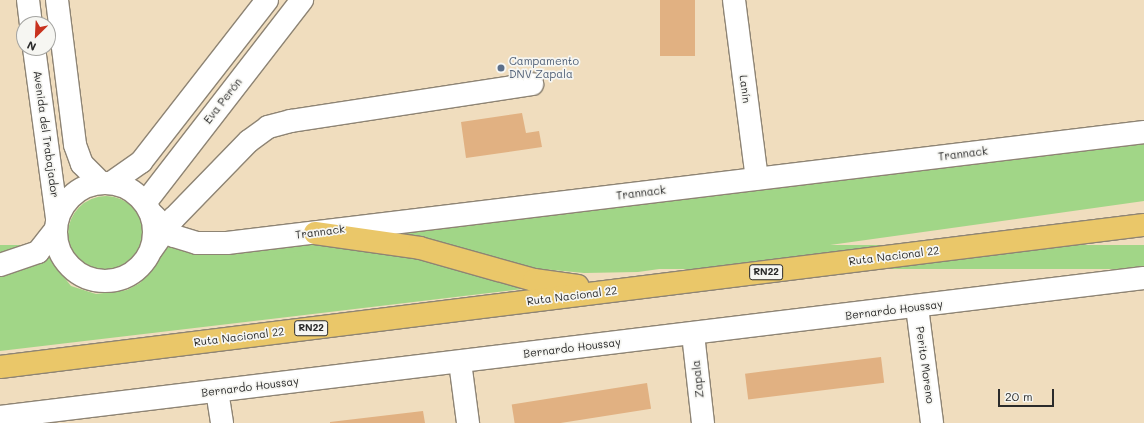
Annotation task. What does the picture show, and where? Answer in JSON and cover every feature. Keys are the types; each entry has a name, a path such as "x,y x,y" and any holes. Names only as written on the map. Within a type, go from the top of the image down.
{"main road":[{"name":"Ruta Nacional 22","path":"0,367 1144,224"},
{"path":"315,233 420,248 549,283 621,290"}],"street":[{"path":"28,0 30,16"},
{"path":"57,0 77,150 85,168 106,183"},
{"path":"0,265 38,252 56,224 69,198 89,185 106,183 141,162 267,0"},
{"name":"Eva Perón","path":"147,207 302,0"},
{"name":"Lanín","path":"734,0 757,179"},
{"name":"Avenida del Trabajador","path":"35,56 56,224"},
{"path":"56,224 62,257 82,276 95,281 110,282 129,275 145,261 165,230 249,141 268,127 291,120 532,84"},
{"name":"Trannack","path":"106,183 130,190 147,207 165,230 186,240 212,244 315,233 1144,132"},
{"path":"147,207 154,235 152,249"},
{"name":"Bernardo Houssay","path":"0,417 917,307 1144,278"},
{"name":"Perito Moreno","path":"917,307 932,423"},
{"name":"Zapala","path":"692,334 702,423"},
{"path":"460,362 468,423"},
{"path":"217,391 222,423"}],"green space":[{"path":"1144,144 1144,201 638,272 584,273 521,267 385,233"},
{"path":"106,196 121,199 133,207 141,219 144,234 141,249 133,261 121,269 106,272 91,269 79,261 71,249 68,234 71,219 79,207 91,199"},
{"path":"0,245 1144,245 1144,269 0,269"},
{"path":"347,247 375,248 540,287 0,351 0,277 28,268 39,259 49,258 71,286 96,294 127,290 140,283 167,249 220,260"}],"building":[{"path":"660,0 695,0 695,56 660,56"},
{"path":"522,113 526,133 539,131 542,147 466,158 461,122"},
{"path":"881,357 884,383 748,400 745,374"},
{"path":"647,383 651,409 561,423 515,423 512,404"},
{"path":"423,411 425,423 330,423 330,422"}],"place":[{"name":"Campamento DNV Zapala","path":"501,68"}]}
